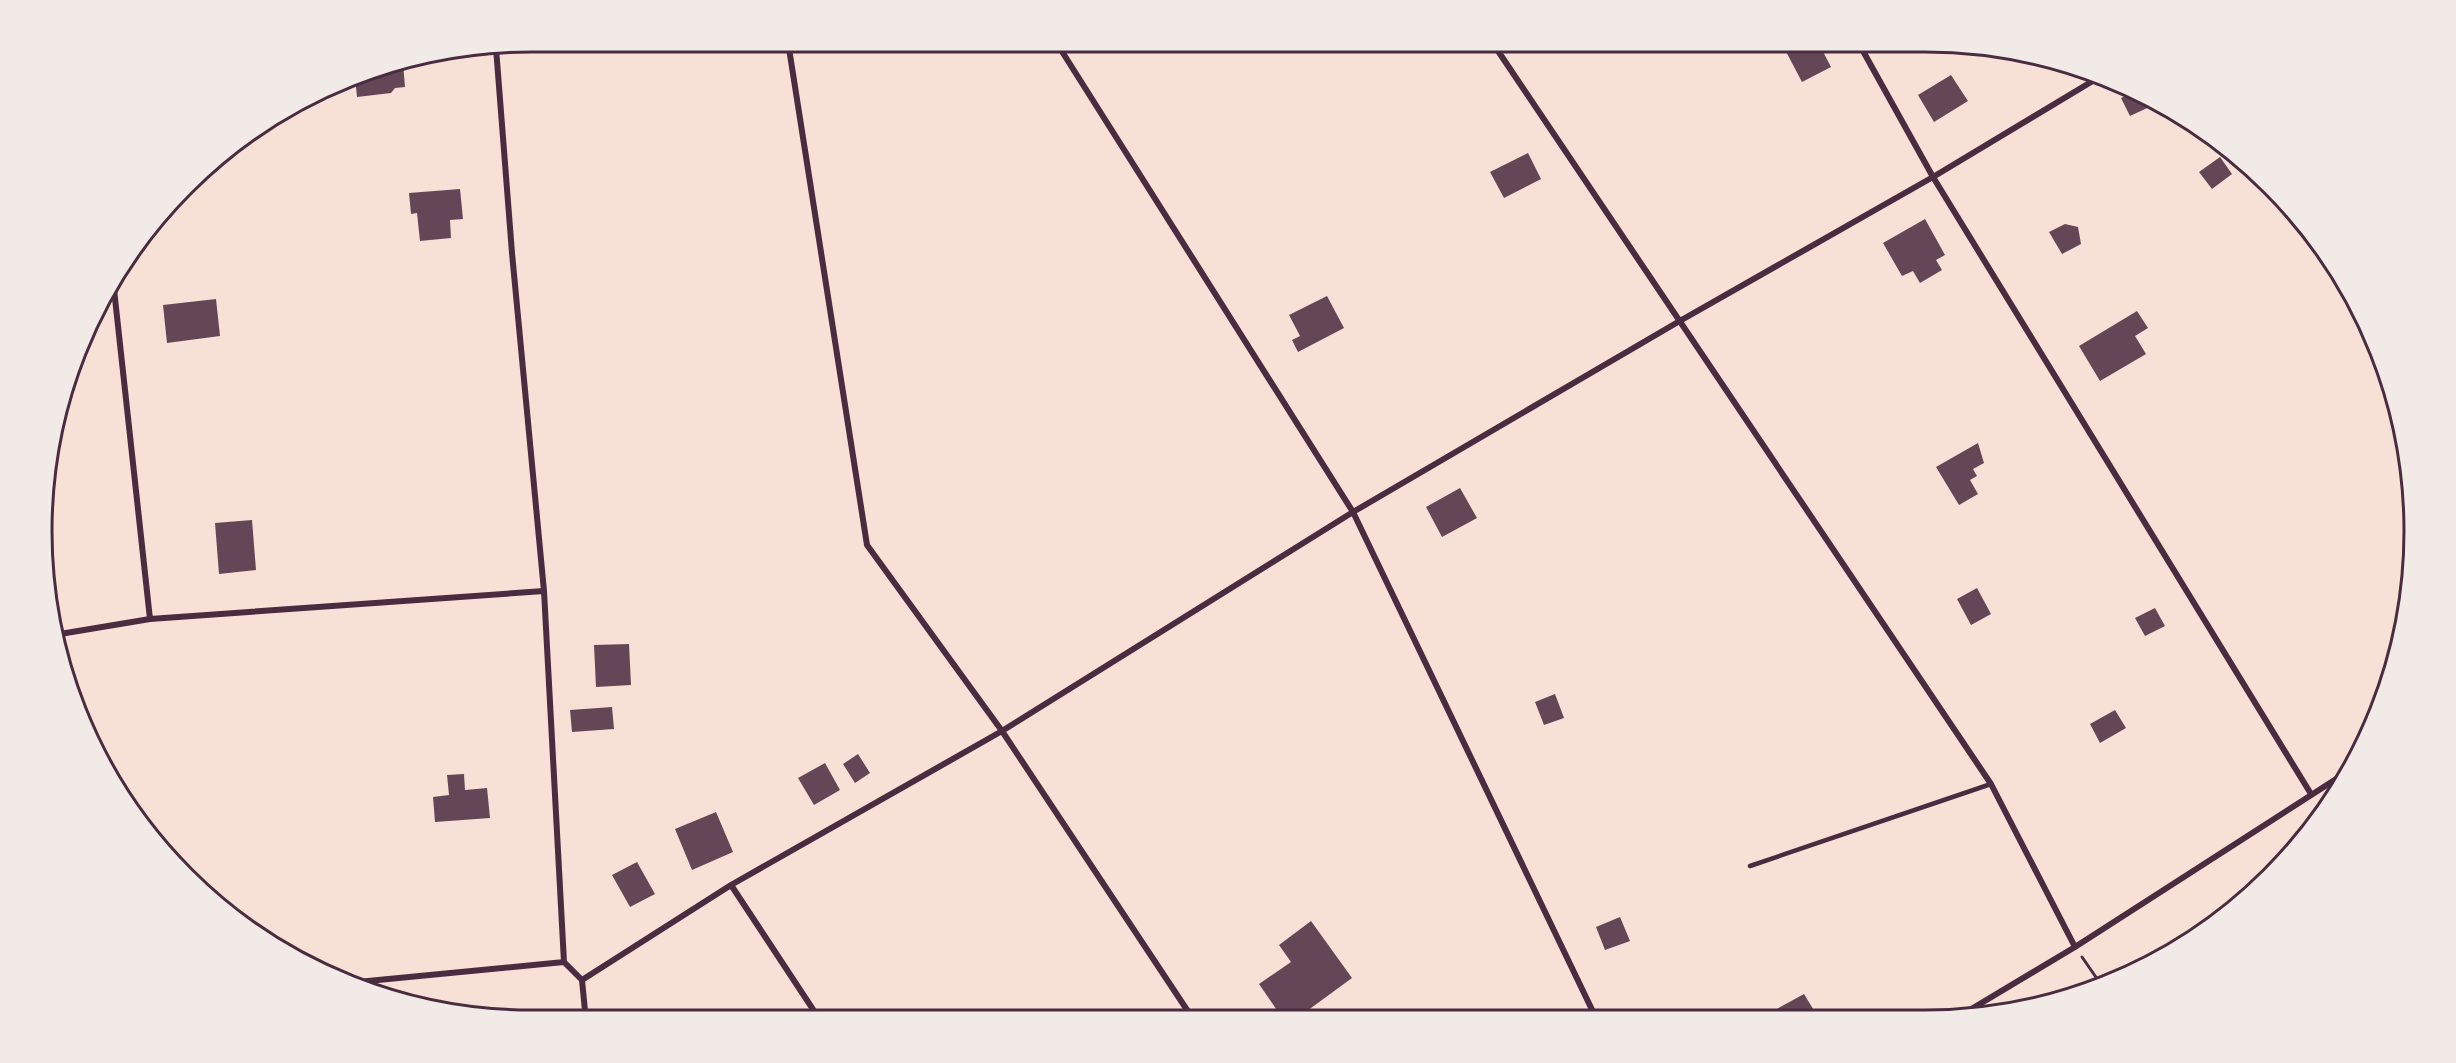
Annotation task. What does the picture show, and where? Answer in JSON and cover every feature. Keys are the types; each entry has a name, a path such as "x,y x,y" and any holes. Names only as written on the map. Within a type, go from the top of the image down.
{"street":[{"path":"790,52 867,545 1002,731 1186,1010"},
{"path":"1062,52 1353,512 1592,1010"},
{"path":"1499,52 1678,322 1991,784 2075,947"},
{"path":"1864,52 1933,177 2311,794"},
{"path":"496,54 512,253 544,591 564,962 582,980 585,1010"},
{"path":"582,980 731,885 1002,731 1353,512 1678,322 1933,177 2090,82"},
{"path":"115,296 150,619"},
{"path":"64,633 150,619 544,591"},
{"path":"1974,1007 2075,947 2334,780"},
{"path":"731,885 813,1010"},
{"path":"367,981 564,962"}],"lane":[{"path":"1750,866 1991,784"}],"path":[{"path":"2075,947 2097,978"}],"building":[{"path":"1786,52 1823,52 1831,67 1802,82"},
{"path":"404,70 405,87 395,88 391,93 357,97 356,86"},
{"path":"1951,75 1968,101 1934,122 1918,95"},
{"path":"2124,97 2147,108 2130,116 2121,98"},
{"path":"1528,153 1541,179 1504,198 1490,172"},
{"path":"2220,157 2232,174 2212,189 2199,172"},
{"path":"460,189 463,219 450,220 451,238 420,241 417,213 411,214 409,193"},
{"path":"1925,219 1945,255 1936,260 1942,270 1920,283 1913,271 1902,276 1883,243"},
{"path":"2065,224 2078,227 2081,244 2062,254 2049,232"},
{"path":"1327,296 1344,328 1298,352 1292,340 1300,336 1289,315"},
{"path":"216,299 220,336 167,343 163,305"},
{"path":"2137,311 2148,328 2135,336 2146,354 2100,381 2079,346"},
{"path":"1978,443 1984,463 1973,469 1977,476 1970,480 1978,494 1959,505 1936,467"},
{"path":"1460,488 1477,518 1442,537 1426,507"},
{"path":"252,520 256,570 219,574 215,523"},
{"path":"1977,588 1991,614 1971,625 1957,599"},
{"path":"2155,608 2165,626 2145,636 2135,618"},
{"path":"629,644 631,685 596,687 594,645"},
{"path":"1555,694 1564,718 1544,725 1535,702"},
{"path":"612,707 614,729 572,732 570,710"},
{"path":"2115,710 2126,728 2100,743 2090,724"},
{"path":"858,754 870,773 855,783 843,764"},
{"path":"825,763 840,790 814,805 798,778"},
{"path":"464,774 465,790 487,788 490,818 435,822 433,797 449,795 447,775"},
{"path":"716,812 733,852 692,870 675,829"},
{"path":"637,862 655,894 630,907 612,875"},
{"path":"1620,917 1630,941 1605,950 1596,927"},
{"path":"1311,921 1352,978 1308,1010 1277,1010 1259,984 1291,962 1279,945"},
{"path":"1804,994 1814,1010 1775,1010"}]}
